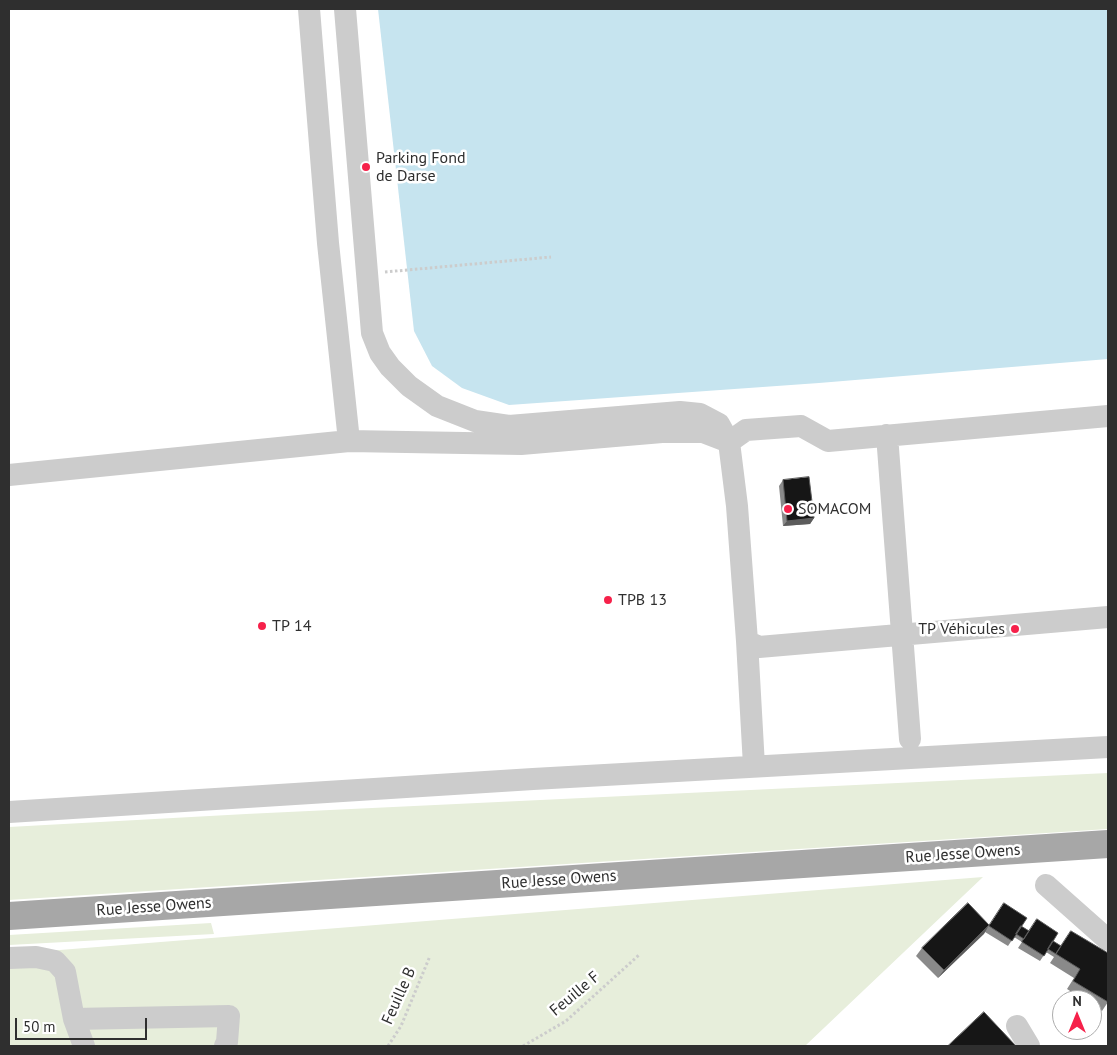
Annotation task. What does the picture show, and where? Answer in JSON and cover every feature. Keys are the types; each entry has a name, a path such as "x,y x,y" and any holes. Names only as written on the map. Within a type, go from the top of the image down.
{"main road":[{"name":"Rue Jesse Owens","path":"9,916 1108,844"}],"lane":[{"path":"308,9 328,243 349,441"},
{"path":"345,9 372,333 380,353 390,367 409,386 437,406 475,422 509,426 680,412 700,414 719,424 729,442 737,506 754,766"},
{"path":"729,442 746,430 801,426 828,441 1108,416"},
{"path":"9,475 349,441 521,444 670,432 703,432 729,442"},
{"path":"887,435 910,739"},
{"path":"746,641 759,647 1108,617"},
{"path":"9,812 543,778 1108,747"},
{"path":"1046,884 1108,940"},
{"path":"9,958 36,957 55,961 65,972 74,1019 84,1046"},
{"path":"74,1019 229,1016 225,1046"},
{"path":"1017,1026 1029,1046"}],"path":[{"path":"367,273 551,257"},
{"name":"Feuille B","path":"388,1046 401,1026 430,956"},
{"name":"Feuille F","path":"523,1046 566,1021 639,956"}],"green space":[{"path":"1108,773 1108,829 9,900 9,827"},
{"path":"983,877 805,1046 9,1046 9,954"},
{"path":"211,923 214,934 9,945 9,935"}],"water":[{"path":"378,9 1108,9 1108,359 819,383 509,405 462,388 432,366 414,331"}],"building":[{"path":"809,477 814,518 787,521 783,480"},
{"path":"968,903 989,925 944,970 922,948"},
{"path":"1004,903 1027,918 1012,941 989,926"},
{"path":"1037,919 1058,933 1044,956 1022,942"},
{"path":"1021,926 1029,931 1024,939 1016,934"},
{"path":"1071,931 1108,953 1108,1002 1102,998 1102,990 1088,990 1073,981 1080,969 1056,954"},
{"path":"1053,941 1061,946 1056,954 1048,949"},
{"path":"984,1012 1016,1046 948,1046"}],"place":[{"name":"Parking Fond de Darse","path":"366,167"},
{"name":"SOMACOM","path":"788,509"},
{"name":"TPB 13","path":"608,600"},
{"name":"TP 14","path":"262,626"},
{"name":"TP Véhicules","path":"1015,629"}]}
